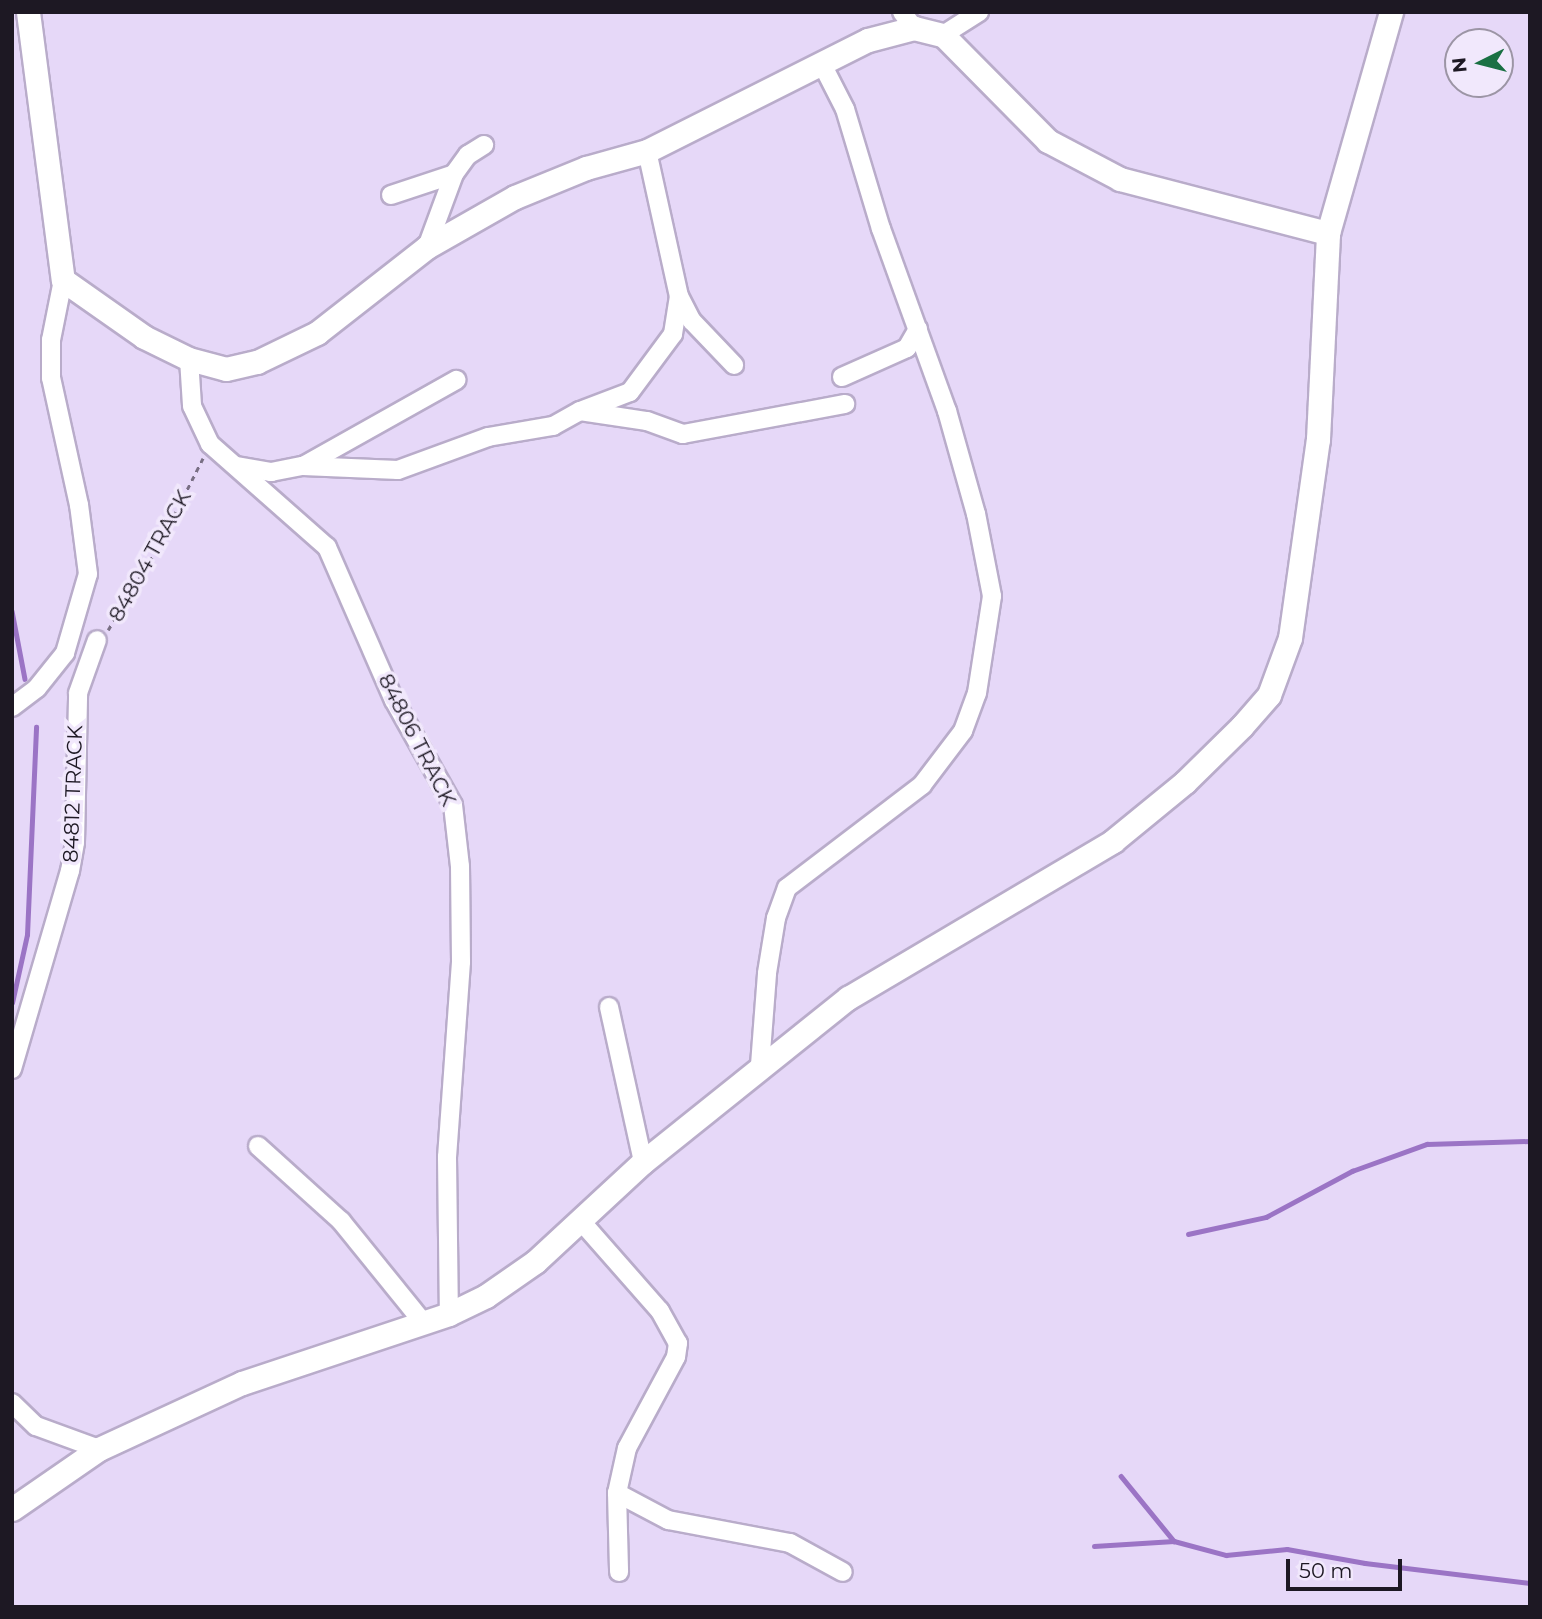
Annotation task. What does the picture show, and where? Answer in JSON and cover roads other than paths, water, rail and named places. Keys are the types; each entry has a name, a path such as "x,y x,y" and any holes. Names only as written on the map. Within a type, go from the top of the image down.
{"street":[{"path":"12,707 37,688 65,653 88,574 79,505 51,378 51,340 63,280 28,12"},
{"path":"943,35 979,12"},
{"path":"12,1510 99,1449 242,1383 449,1314 486,1296 534,1262 643,1162 760,1065 848,998 1114,841 1185,782 1269,695 1290,638 1305,548 1318,439 1328,233 1391,12"},
{"path":"63,280 101,310 189,359 226,369 257,362 317,333 427,247 515,197 586,168 647,150 823,66 908,20 943,35 1048,141 1120,179 1328,233"},
{"path":"760,1065 767,973 778,911 787,888 922,785 963,731 976,693 992,596 986,557 947,411 845,109 823,66"},
{"path":"427,247 454,174 468,155 484,145"},
{"path":"647,150 679,296 692,321 734,365"},
{"path":"391,195 454,174"},
{"path":"231,463 271,472 303,466 398,470 488,437 553,426 580,411 630,392 673,334 679,296"},
{"path":"842,377 907,348 918,329"},
{"name":"84806 TRACK","path":"189,359 192,406 210,444 327,547 394,700 453,805 460,866 461,962 447,1157 449,1314"},
{"path":"303,466 456,380"},
{"path":"580,411 647,421 683,435 783,419 845,404"},
{"name":"84812 TRACK","path":"12,1069 70,871 75,842 78,693 97,640"},
{"path":"609,1007 643,1162"},
{"path":"258,1146 341,1221 422,1321"},
{"path":"580,1220 660,1311 678,1343 676,1357 626,1448 617,1493 619,1572"},
{"path":"12,1403 36,1426 99,1449"},
{"path":"617,1493 668,1520 790,1543 843,1572"}],"waterway":[{"path":"12,611 25,679"},
{"path":"12,1003 27,935 36,727"},
{"path":"1188,1234 1266,1217 1352,1171 1427,1144 1530,1141"},
{"path":"1121,1476 1174,1541 1226,1555 1287,1549 1365,1563 1530,1583"},
{"path":"1094,1546 1174,1541"}]}
